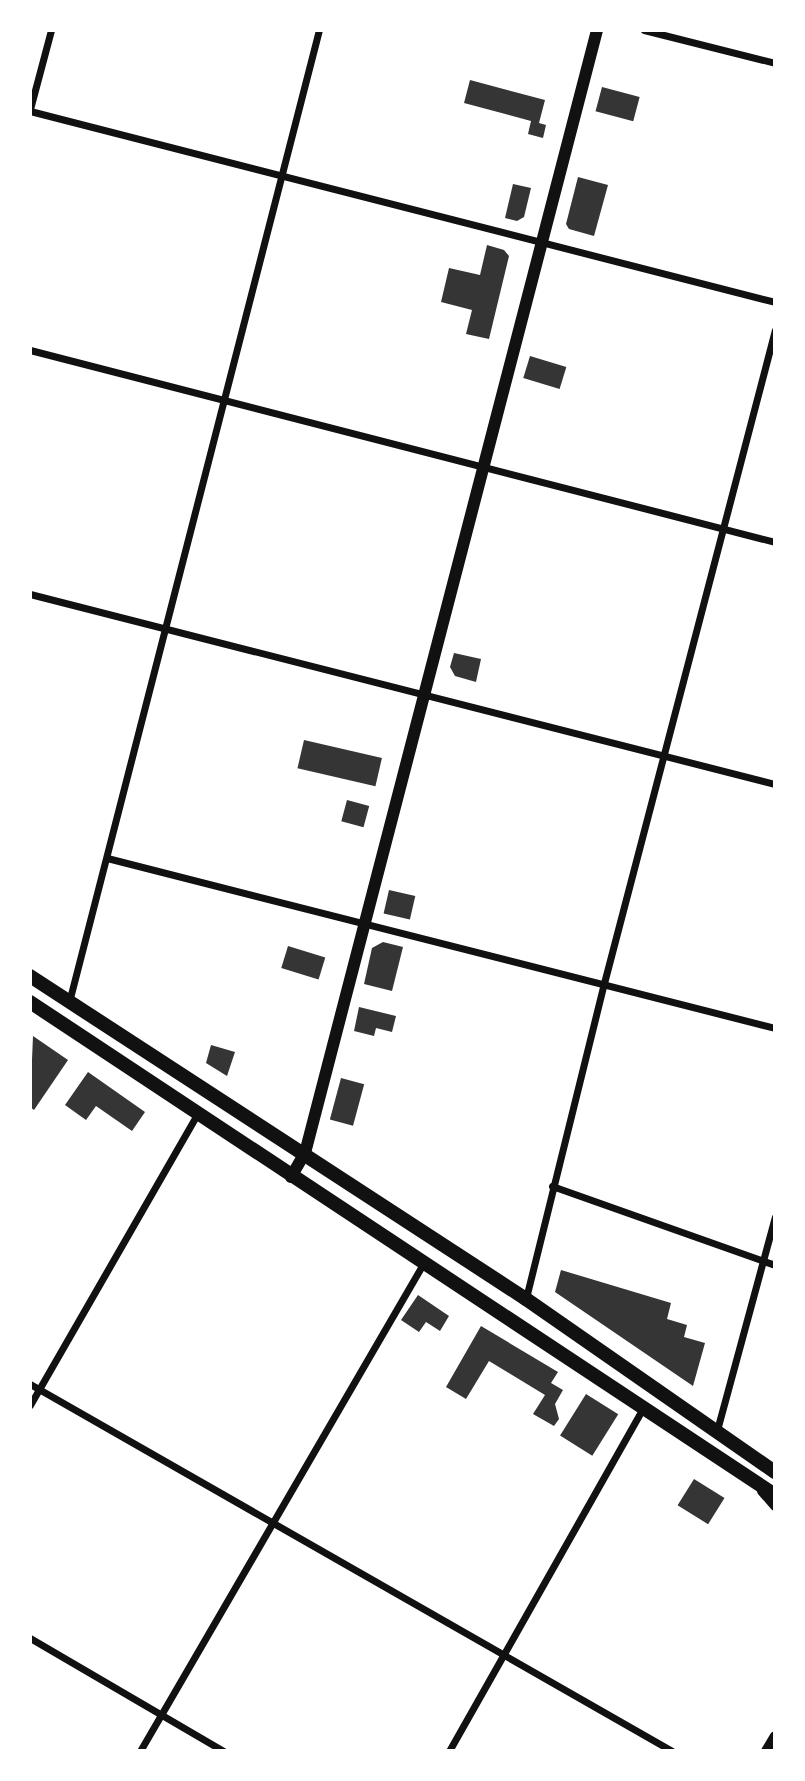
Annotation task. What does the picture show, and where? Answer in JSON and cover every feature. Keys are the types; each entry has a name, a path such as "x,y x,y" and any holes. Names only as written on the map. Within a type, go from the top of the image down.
{"main road":[{"path":"291,1177 305,1153 426,698 597,30"},
{"path":"30,976 526,1299 773,1469"},
{"path":"30,1002 642,1410 775,1495"}],"street":[{"path":"51,30 30,110 775,302"},
{"path":"69,1003 319,30"},
{"path":"644,30 775,63"},
{"path":"526,1299 552,1186 662,755 775,330"},
{"path":"30,351 224,398 775,542"},
{"path":"30,594 426,698 775,784"},
{"path":"107,858 365,925 604,982 775,1028"},
{"path":"30,1405 197,1115"},
{"path":"552,1186 775,1265"},
{"path":"716,1431 775,1217"},
{"path":"140,1751 271,1519 423,1264"},
{"path":"30,1384 271,1519 672,1751"},
{"path":"449,1751 642,1410"},
{"path":"755,1484 775,1506"},
{"path":"30,1638 223,1751"},
{"path":"766,1751 775,1736"}],"building":[{"path":"470,80 545,100 539,123 546,125 543,138 528,134 531,121 464,103"},
{"path":"602,87 640,97 633,121 596,111"},
{"path":"578,177 608,185 594,236 569,229 566,224"},
{"path":"513,184 531,188 524,217 517,221 505,218"},
{"path":"487,245 504,250 509,256 489,339 466,334 472,310 441,302 449,268 480,275"},
{"path":"530,356 566,367 560,389 523,378"},
{"path":"454,653 481,659 476,682 455,676 450,667"},
{"path":"304,740 382,758 375,786 297,768"},
{"path":"347,800 369,806 364,827 341,821"},
{"path":"389,890 415,896 410,919 384,913"},
{"path":"383,942 403,947 392,991 364,984 372,948"},
{"path":"288,946 325,957 319,979 281,968"},
{"path":"359,1007 396,1016 392,1032 376,1028 374,1036 354,1031"},
{"path":"33,1036 68,1060 34,1110 30,1107"},
{"path":"211,1045 235,1052 227,1076 206,1063"},
{"path":"88,1072 145,1112 132,1131 96,1106 86,1120 65,1105"},
{"path":"341,1078 364,1084 353,1126 330,1120"},
{"path":"561,1270 671,1303 667,1319 687,1325 684,1337 705,1343 693,1386 555,1292"},
{"path":"418,1295 449,1316 440,1331 426,1322 419,1332 401,1320"},
{"path":"481,1326 558,1372 551,1383 563,1390 555,1404 559,1419 554,1426 533,1414 545,1395 489,1361 466,1399 446,1387"},
{"path":"586,1394 618,1414 592,1456 560,1436"},
{"path":"694,1479 725,1498 708,1524 678,1505"}]}
